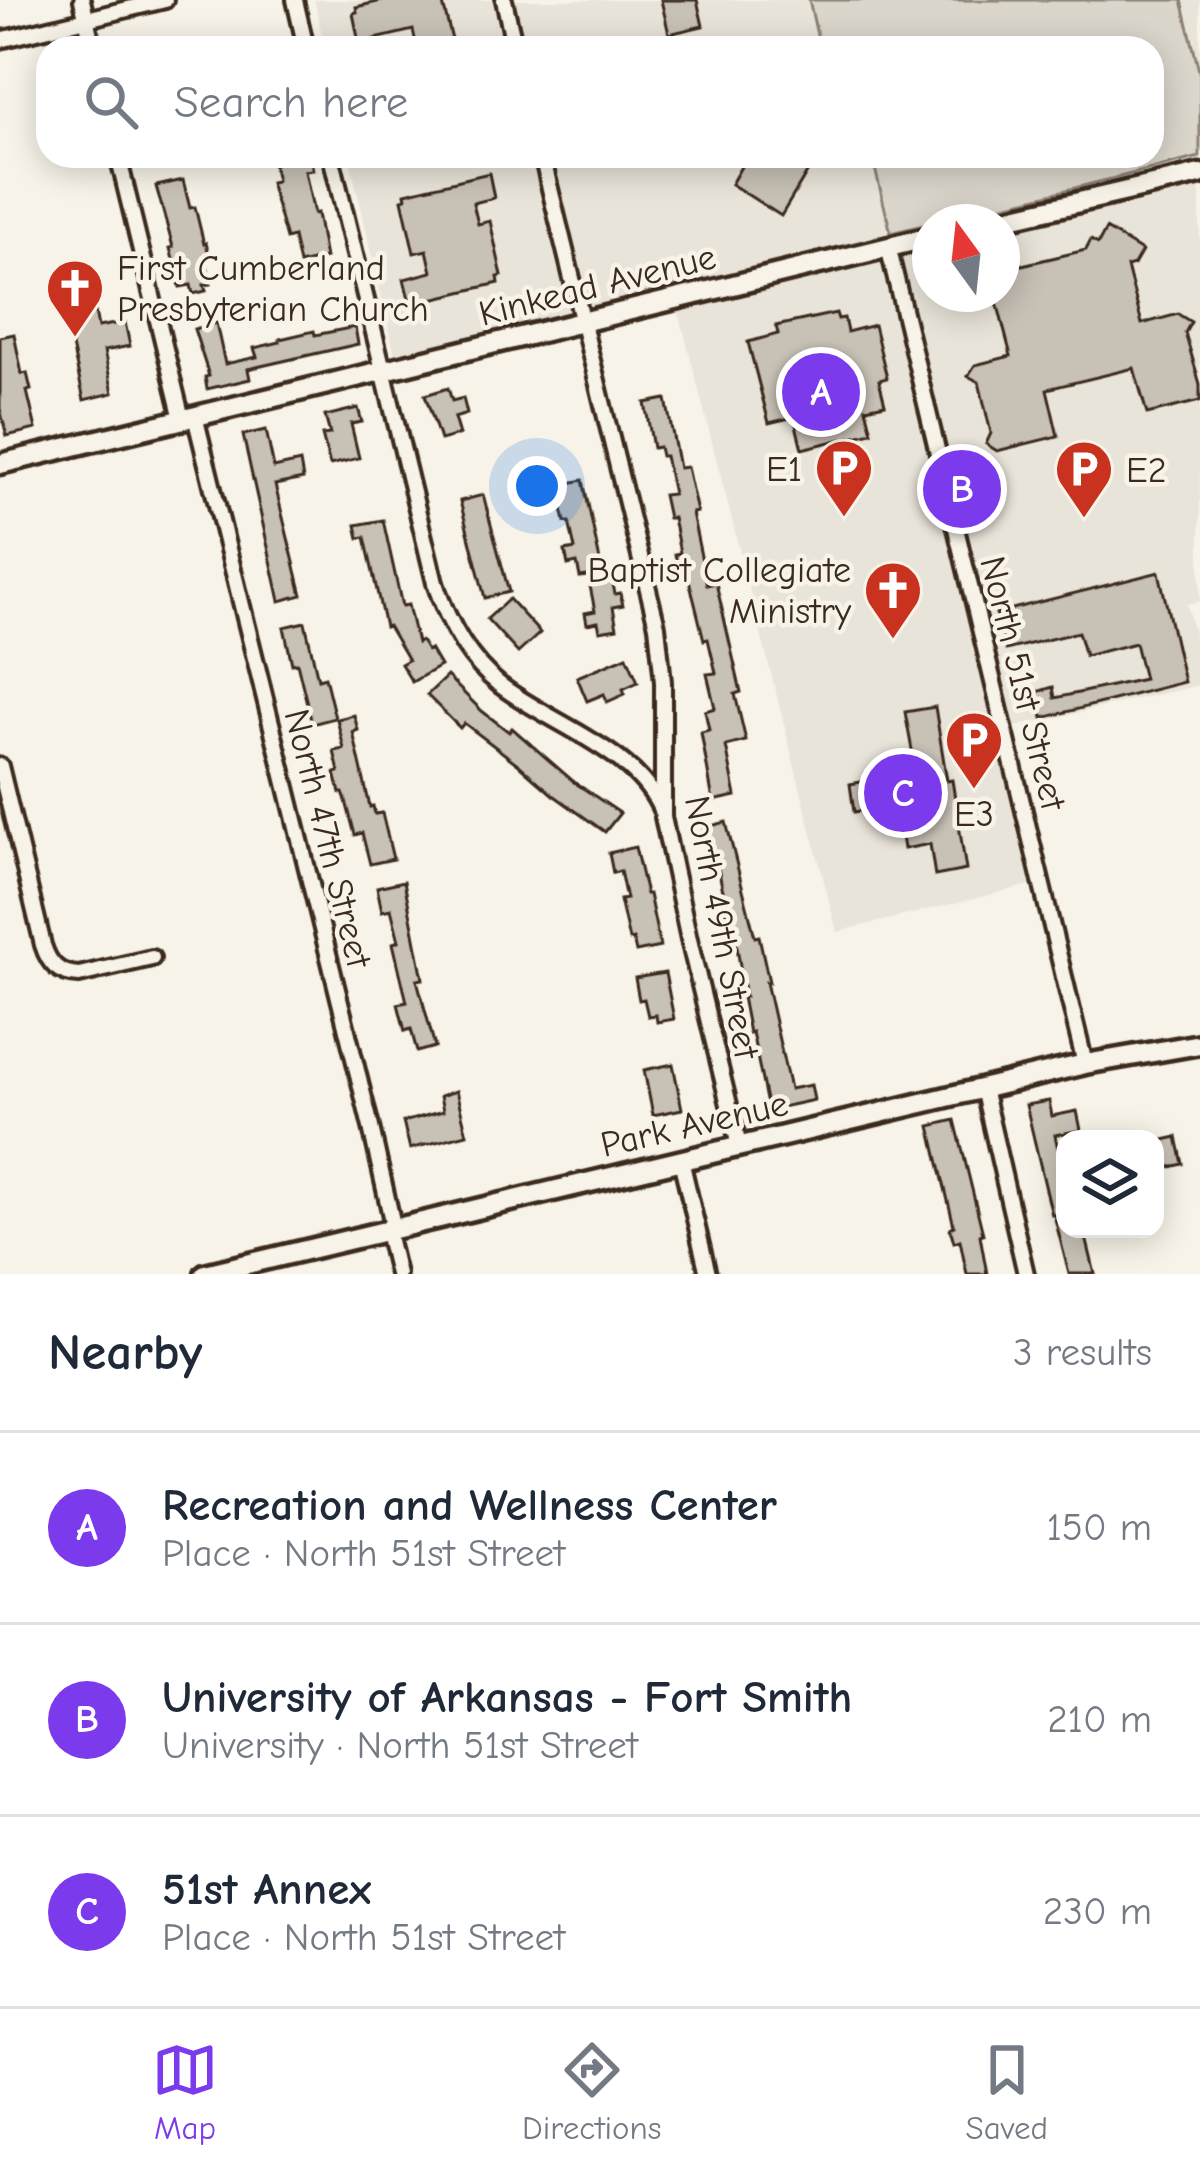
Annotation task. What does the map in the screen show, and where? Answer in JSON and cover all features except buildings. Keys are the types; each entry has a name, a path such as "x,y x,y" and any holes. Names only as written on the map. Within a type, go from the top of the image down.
{"street":[{"path":"82,0 91,36"},
{"path":"0,40 166,0"},
{"path":"295,0 303,36"},
{"path":"504,0 512,36"},
{"name":"North 47th Street","path":"121,168 255,667 371,1127 392,1221 387,1232 397,1274"},
{"path":"334,168 435,583 455,633 482,669 504,688 639,775 663,817"},
{"name":"North 49th Street","path":"545,168 658,626 663,817 739,1146"},
{"path":"1020,216 1200,174"},
{"name":"Kinkead Avenue","path":"0,464 912,241"},
{"name":"North 51st Street","path":"888,246 1085,1064"},
{"path":"0,766 43,945 52,965 79,975 152,958"},
{"name":"Park Avenue","path":"205,1274 1085,1064 1200,1044"},
{"path":"983,1088 1026,1274"},
{"path":"681,1160 709,1274"}],"shaded area":[{"path":"314,0 1200,0 1200,601 1187,604 1200,658 1200,685 1006,729 1042,882 837,932 678,309 400,377 352,168 1164,168 1164,36 322,36"},
{"path":"809,0 1182,0 1200,75 1200,157 1164,166 1164,36 817,36"},
{"path":"875,168 1155,168 1009,204 912,204 912,228 891,233"}],"place":[{"name":"First Cumberland Presbyterian Church","path":"75,339"},
{"name":"Recreation and Wellness Center","path":"821,392"},
{"name":"University of Arkansas - Fort Smith","path":"962,489"},
{"name":"E1","path":"844,519"},
{"name":"E2","path":"1084,520"},
{"name":"Baptist Collegiate Ministry","path":"893,641"},
{"name":"E3","path":"974,791"},
{"name":"51st Annex","path":"903,793"}]}
